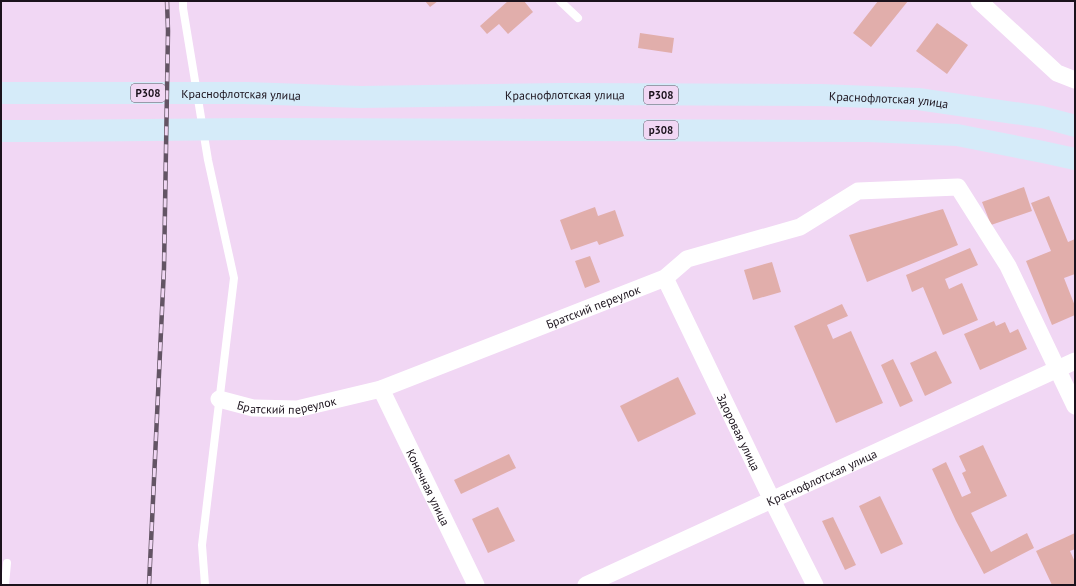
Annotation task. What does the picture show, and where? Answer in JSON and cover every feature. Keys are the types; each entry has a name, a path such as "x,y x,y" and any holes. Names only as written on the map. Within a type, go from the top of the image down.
{"main road":[{"name":"Краснофлотская улица","path":"1,93 245,93 361,97 554,94 821,95 918,98 1042,117 1075,126"},
{"name":"p308","path":"1,131 245,129 869,130 957,135 1075,159"}],"street":[{"path":"979,1 1057,73 1075,80"},
{"name":"Братский переулок","path":"219,399 253,408 297,409 382,389 665,278 687,260 800,227 858,191 958,187 1008,266 1057,370"},
{"name":"Здоровая улица","path":"665,278 772,500 815,585"},
{"name":"Краснофлотская улица","path":"586,585 1075,361"},
{"path":"1057,370 1075,406"},
{"name":"Конечная улица","path":"382,389 476,585"}],"lane":[{"path":"183,1 208,160 234,278 202,544 205,585"},
{"path":"560,1 578,18"},
{"path":"5,585 7,564"}],"building":[{"path":"425,1 438,1 430,7"},
{"path":"508,1 524,1 533,12 508,34 499,24 487,34 480,26"},
{"path":"878,1 908,1 871,47 853,33"},
{"path":"937,23 968,45 947,74 916,51"},
{"path":"640,33 674,38 672,53 638,48"},
{"path":"1024,187 1032,211 991,225 982,202"},
{"path":"1049,196 1068,242 1075,239 1075,274 1064,278 1075,306 1075,315 1052,325 1026,261 1051,251 1031,203"},
{"path":"595,207 598,216 615,210 624,236 599,245 597,241 571,250 560,220"},
{"path":"943,209 958,245 867,282 849,235"},
{"path":"970,248 978,265 945,279 949,289 962,283 978,320 943,335 923,287 912,292 906,275"},
{"path":"590,256 600,282 585,288 575,261"},
{"path":"772,262 781,292 753,300 744,270"},
{"path":"842,304 848,316 827,325 833,339 851,331 883,403 836,423 794,326"},
{"path":"994,321 996,326 1005,322 1010,333 1018,329 1027,349 980,370 964,334"},
{"path":"936,351 952,383 925,396 910,363"},
{"path":"893,359 913,401 900,407 881,365"},
{"path":"678,377 696,414 638,442 620,406"},
{"path":"983,445 1007,496 971,513 991,552 1027,533 1034,548 984,574 956,521 932,469 946,462 962,497 971,493 962,473 966,471 959,456"},
{"path":"509,454 516,468 461,494 454,480"},
{"path":"880,496 903,544 881,554 859,506"},
{"path":"498,507 515,541 488,553 472,519"},
{"path":"833,517 856,565 845,570 822,521"},
{"path":"1075,533 1075,549 1070,551 1075,562 1075,585 1052,585 1036,551"}],"railway":[{"path":"149,585 164,268 168,31 167,1"}]}
